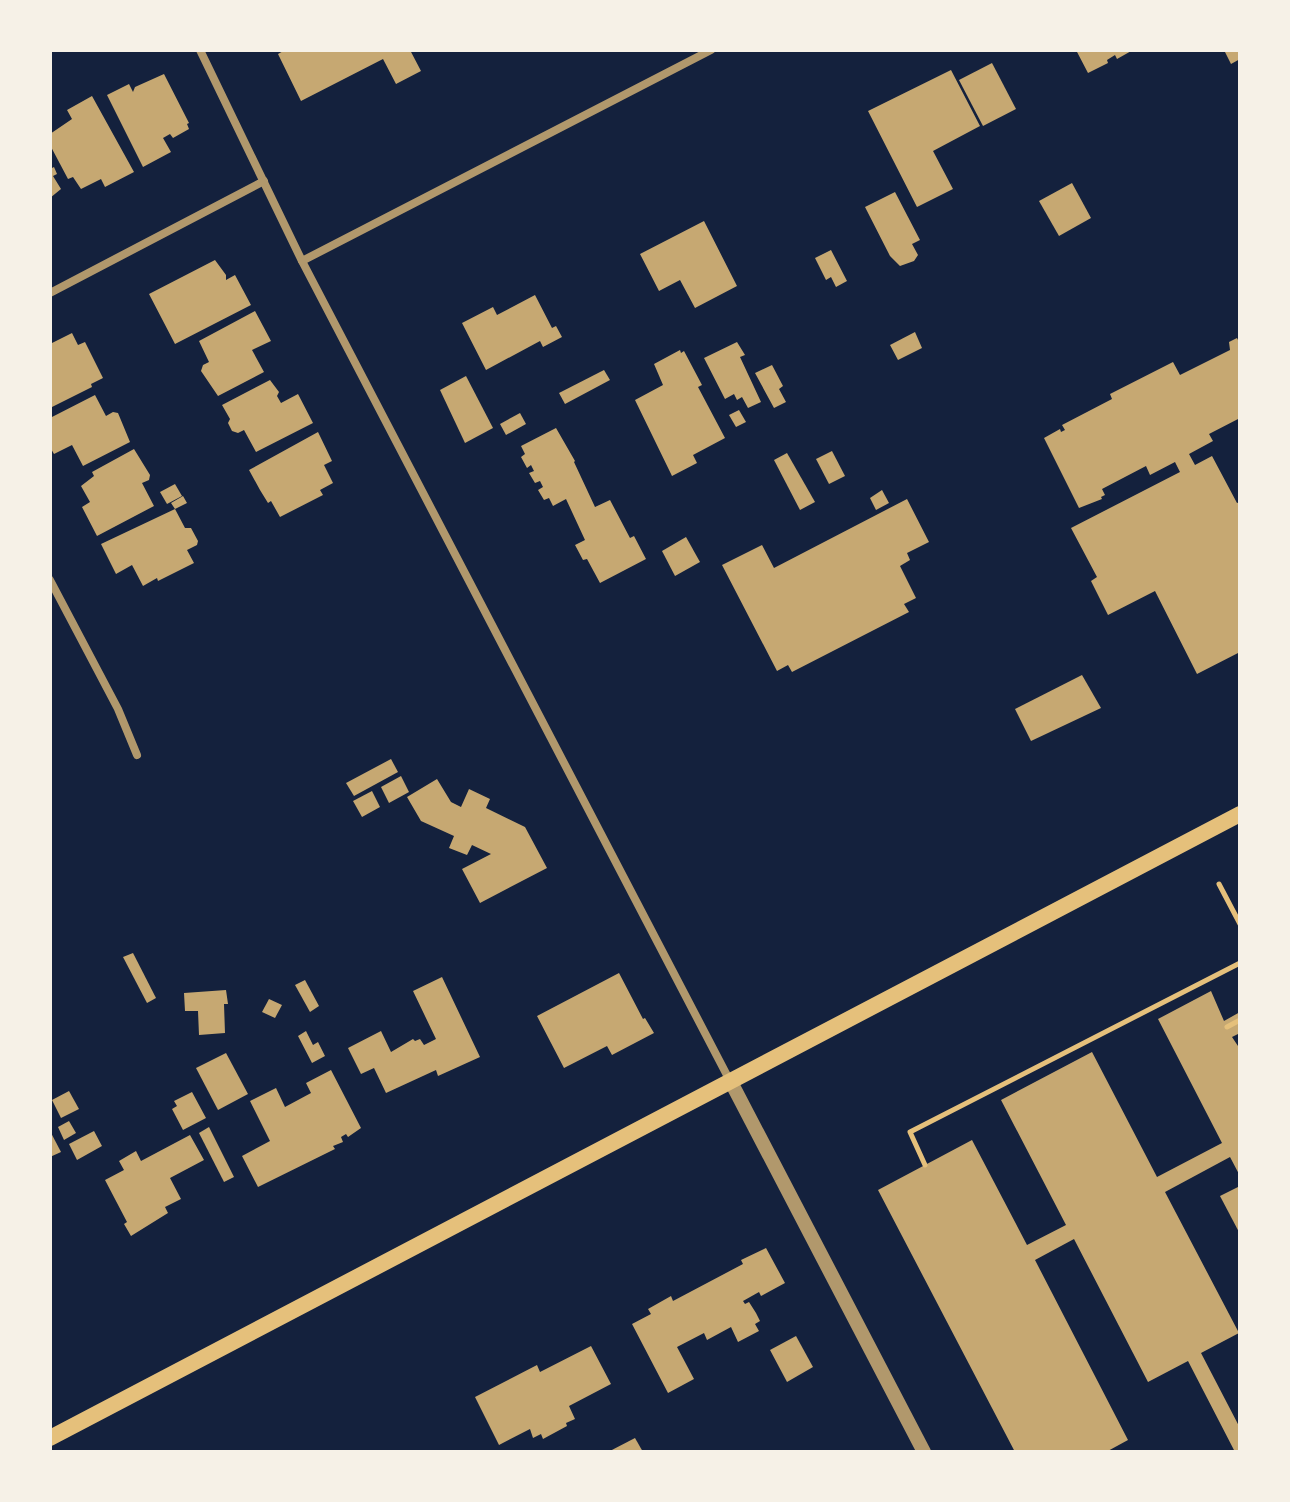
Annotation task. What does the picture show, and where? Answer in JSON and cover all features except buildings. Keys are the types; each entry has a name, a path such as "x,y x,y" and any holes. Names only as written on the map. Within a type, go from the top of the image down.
{"main road":[{"path":"50,1438 1240,814"}],"street":[{"path":"200,50 302,261 924,1452"},
{"path":"302,261 711,50"},
{"path":"50,293 264,181"},
{"path":"50,580 118,709 137,755"}],"path":[{"path":"1219,884 1240,924"},
{"path":"925,1165 910,1132 1240,963"},
{"path":"1227,1027 1240,1020"}]}
